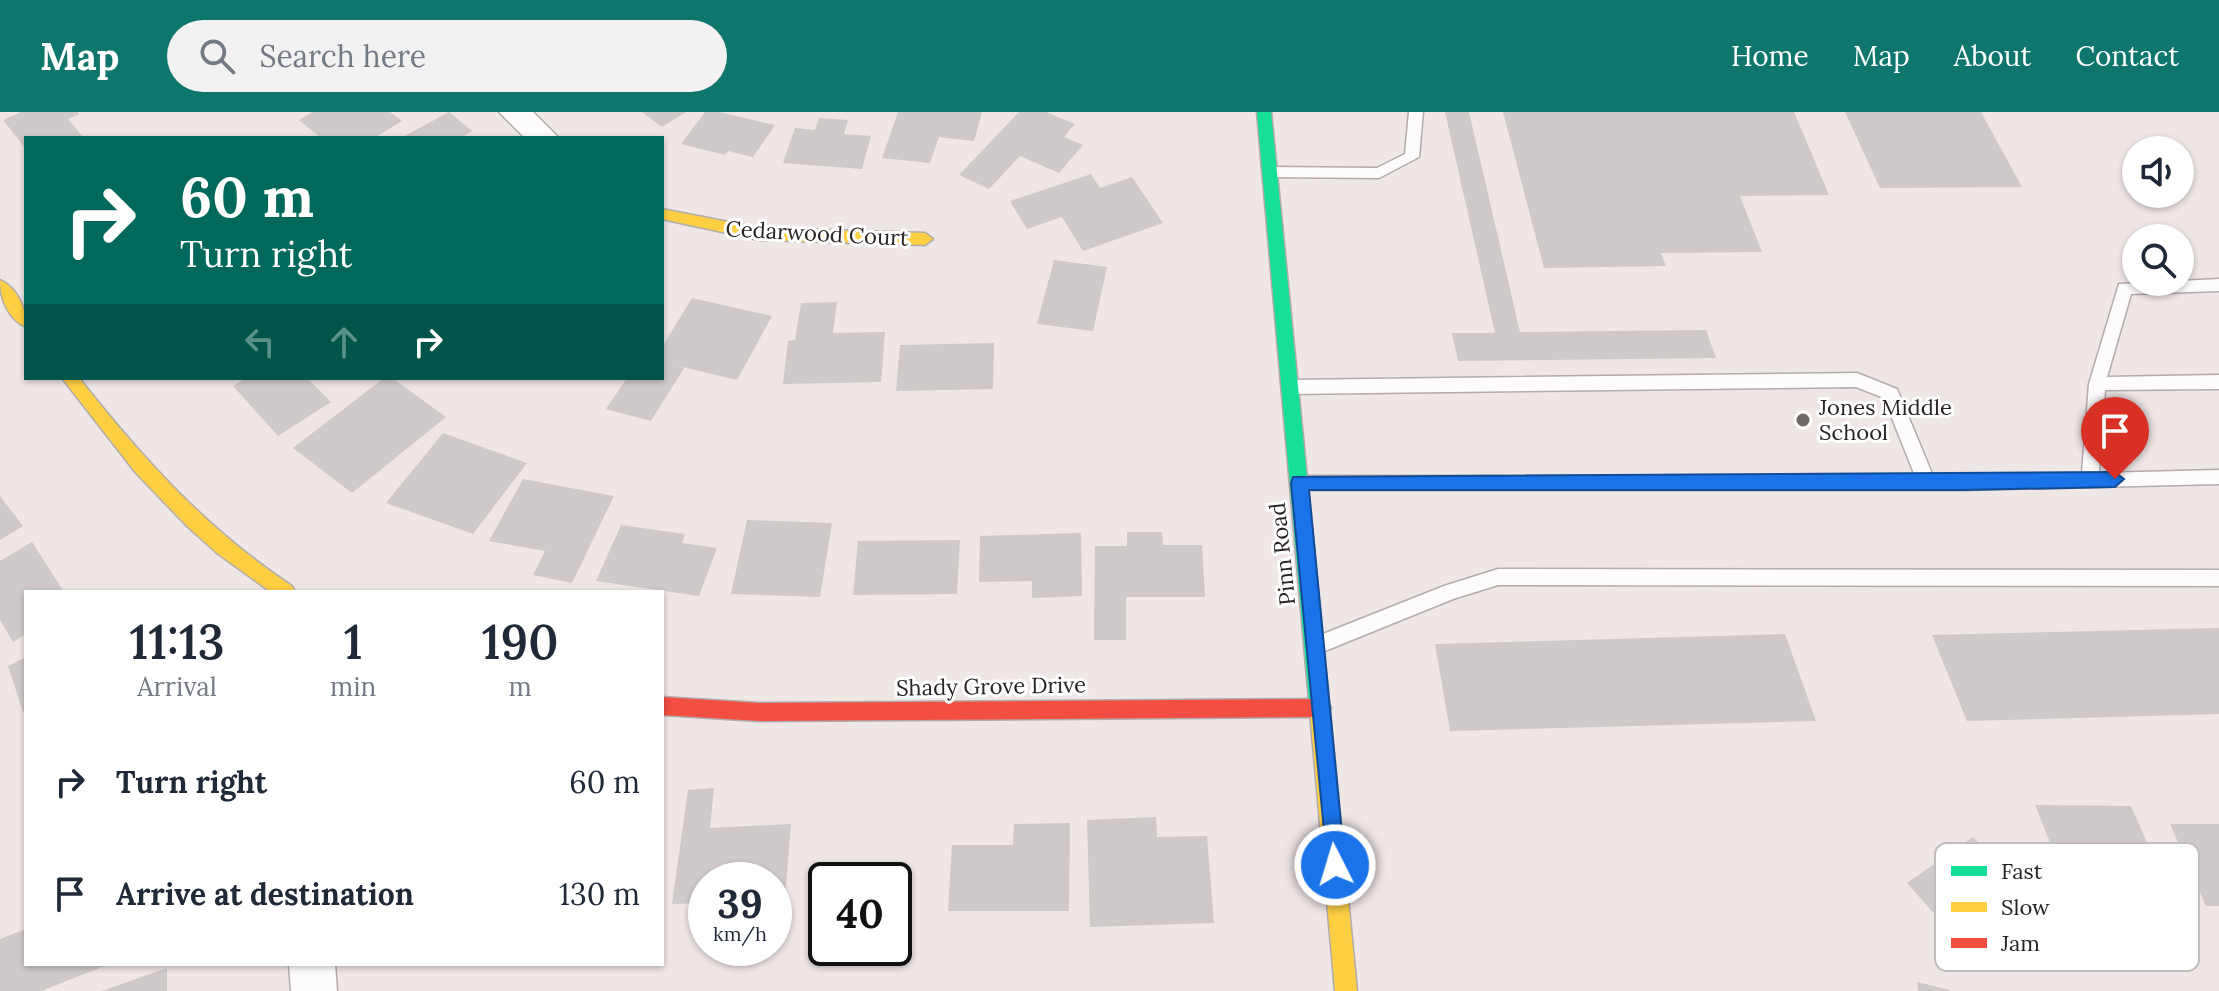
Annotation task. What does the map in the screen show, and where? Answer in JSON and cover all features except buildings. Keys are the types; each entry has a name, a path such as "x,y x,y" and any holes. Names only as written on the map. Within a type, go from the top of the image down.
{"street":[{"path":"514,112 542,136"},
{"name":"Pinn Road","path":"1264,112 1346,991"},
{"name":"Cedarwood Court","path":"664,215 757,235 925,239"},
{"path":"0,286 24,318"},
{"path":"72,380 143,474 204,536 283,590"},
{"name":"Shady Grove Drive","path":"664,706 759,712 1321,708"},
{"path":"312,966 314,991"}],"lane":[{"path":"1269,172 1379,173 1412,157 1416,112"},
{"path":"2090,480 2097,384 2125,288 2219,285"},
{"path":"1290,387 1857,380 1891,394 1927,483"},
{"path":"2097,384 2219,382"},
{"path":"1299,483 1927,483 2219,477"},
{"path":"1315,646 1450,592 1498,577 2219,578"}],"traffic: fast":[{"path":"1264,112 1320,712"}],"traffic: slow":[{"path":"664,214 759,234 925,239"},
{"path":"0,286 24,318"},
{"path":"72,380 168,496 223,547 283,590"},
{"path":"1320,712 1346,991"}],"traffic: jam":[{"path":"664,706 759,712 1321,708"}],"place":[{"name":"Jones Middle School","path":"1803,420"}],"route":[{"path":"1335,865 1299,483 1964,483 2115,479"}]}
